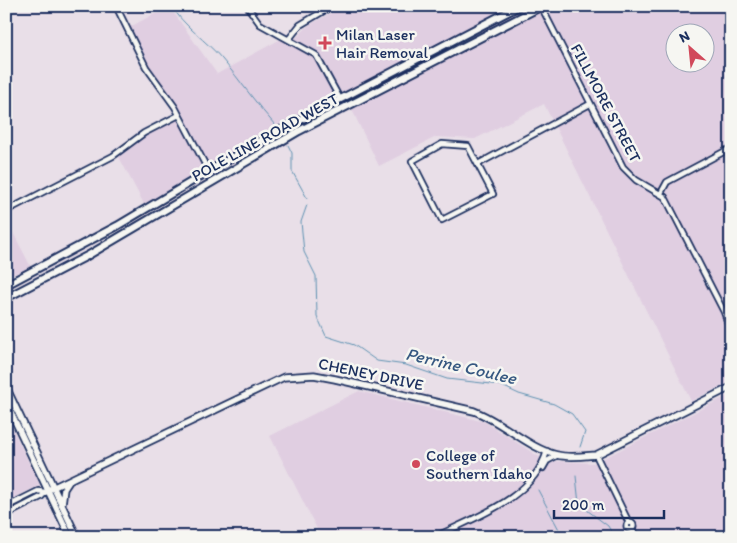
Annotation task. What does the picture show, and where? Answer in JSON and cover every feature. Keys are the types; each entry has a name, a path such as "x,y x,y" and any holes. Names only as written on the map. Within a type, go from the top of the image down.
{"highway":[{"name":"POLE LINE ROAD WEST","path":"8,284 117,226 208,170 340,98 519,6"},
{"name":"POLE LINE ROAD WEST","path":"6,299 87,256 299,131 541,6"}],"main road":[{"name":"CHENEY DRIVE","path":"48,490 272,382 300,374 367,385 474,411 491,418 547,451 558,455 596,455"},
{"path":"6,387 48,490 63,508 77,537"},
{"path":"596,455 731,387"},
{"path":"6,402 70,537"},
{"path":"63,508 64,489 71,479"}],"street":[{"path":"116,6 146,67 179,115 208,170"},
{"path":"247,6 260,24 316,55 340,98"},
{"path":"289,39 300,25 332,6"},
{"name":"FILLMORE STREET","path":"541,6 623,167 636,180 660,193 666,200 722,309 731,332"},
{"path":"478,164 590,104"},
{"path":"6,211 114,156 144,133 179,115"},
{"path":"442,144 468,146 478,164 493,194 442,220 412,160 442,144"},
{"path":"660,193 667,182 731,148"},
{"path":"506,501 535,475 547,451"},
{"path":"435,537 506,501 528,487 547,461 558,455"},
{"path":"596,455 629,523 627,528 632,529 636,537"},
{"path":"6,507 38,491 48,490"},
{"path":"6,514 40,497 48,490"}],"shaded area":[{"path":"169,6 217,74 279,40 297,37 309,25 344,6 731,6 731,381 691,401 544,104 475,139 436,137 379,166 344,93 250,141 144,204 119,157 142,137 182,112 147,62 130,27"},
{"path":"6,219 31,267 6,277"},
{"name":"College of Southern Idaho","path":"359,391 485,422 550,464 556,461 594,463 731,394 731,537 321,537 270,436"},
{"path":"6,416 40,485 6,502"}],"waterway":[{"name":"Perrine Coulee","path":"172,6 188,26 222,59 275,125"},
{"name":"Perrine Coulee","path":"288,145 292,153 292,171 307,198"},
{"name":"Perrine Coulee","path":"307,205 301,222 304,252 316,276 317,316 326,336 354,345 377,361 406,365 447,379 500,385 519,394 554,404 572,414 585,432 580,447"},
{"name":"Perrine Coulee","path":"576,476 579,504 608,526 614,537"},
{"name":"Perrine Coulee","path":"538,490 563,537"}],"place":[{"name":"Milan Laser Hair Removal","path":"325,43"},
{"name":"College of Southern Idaho","path":"416,464"}]}
